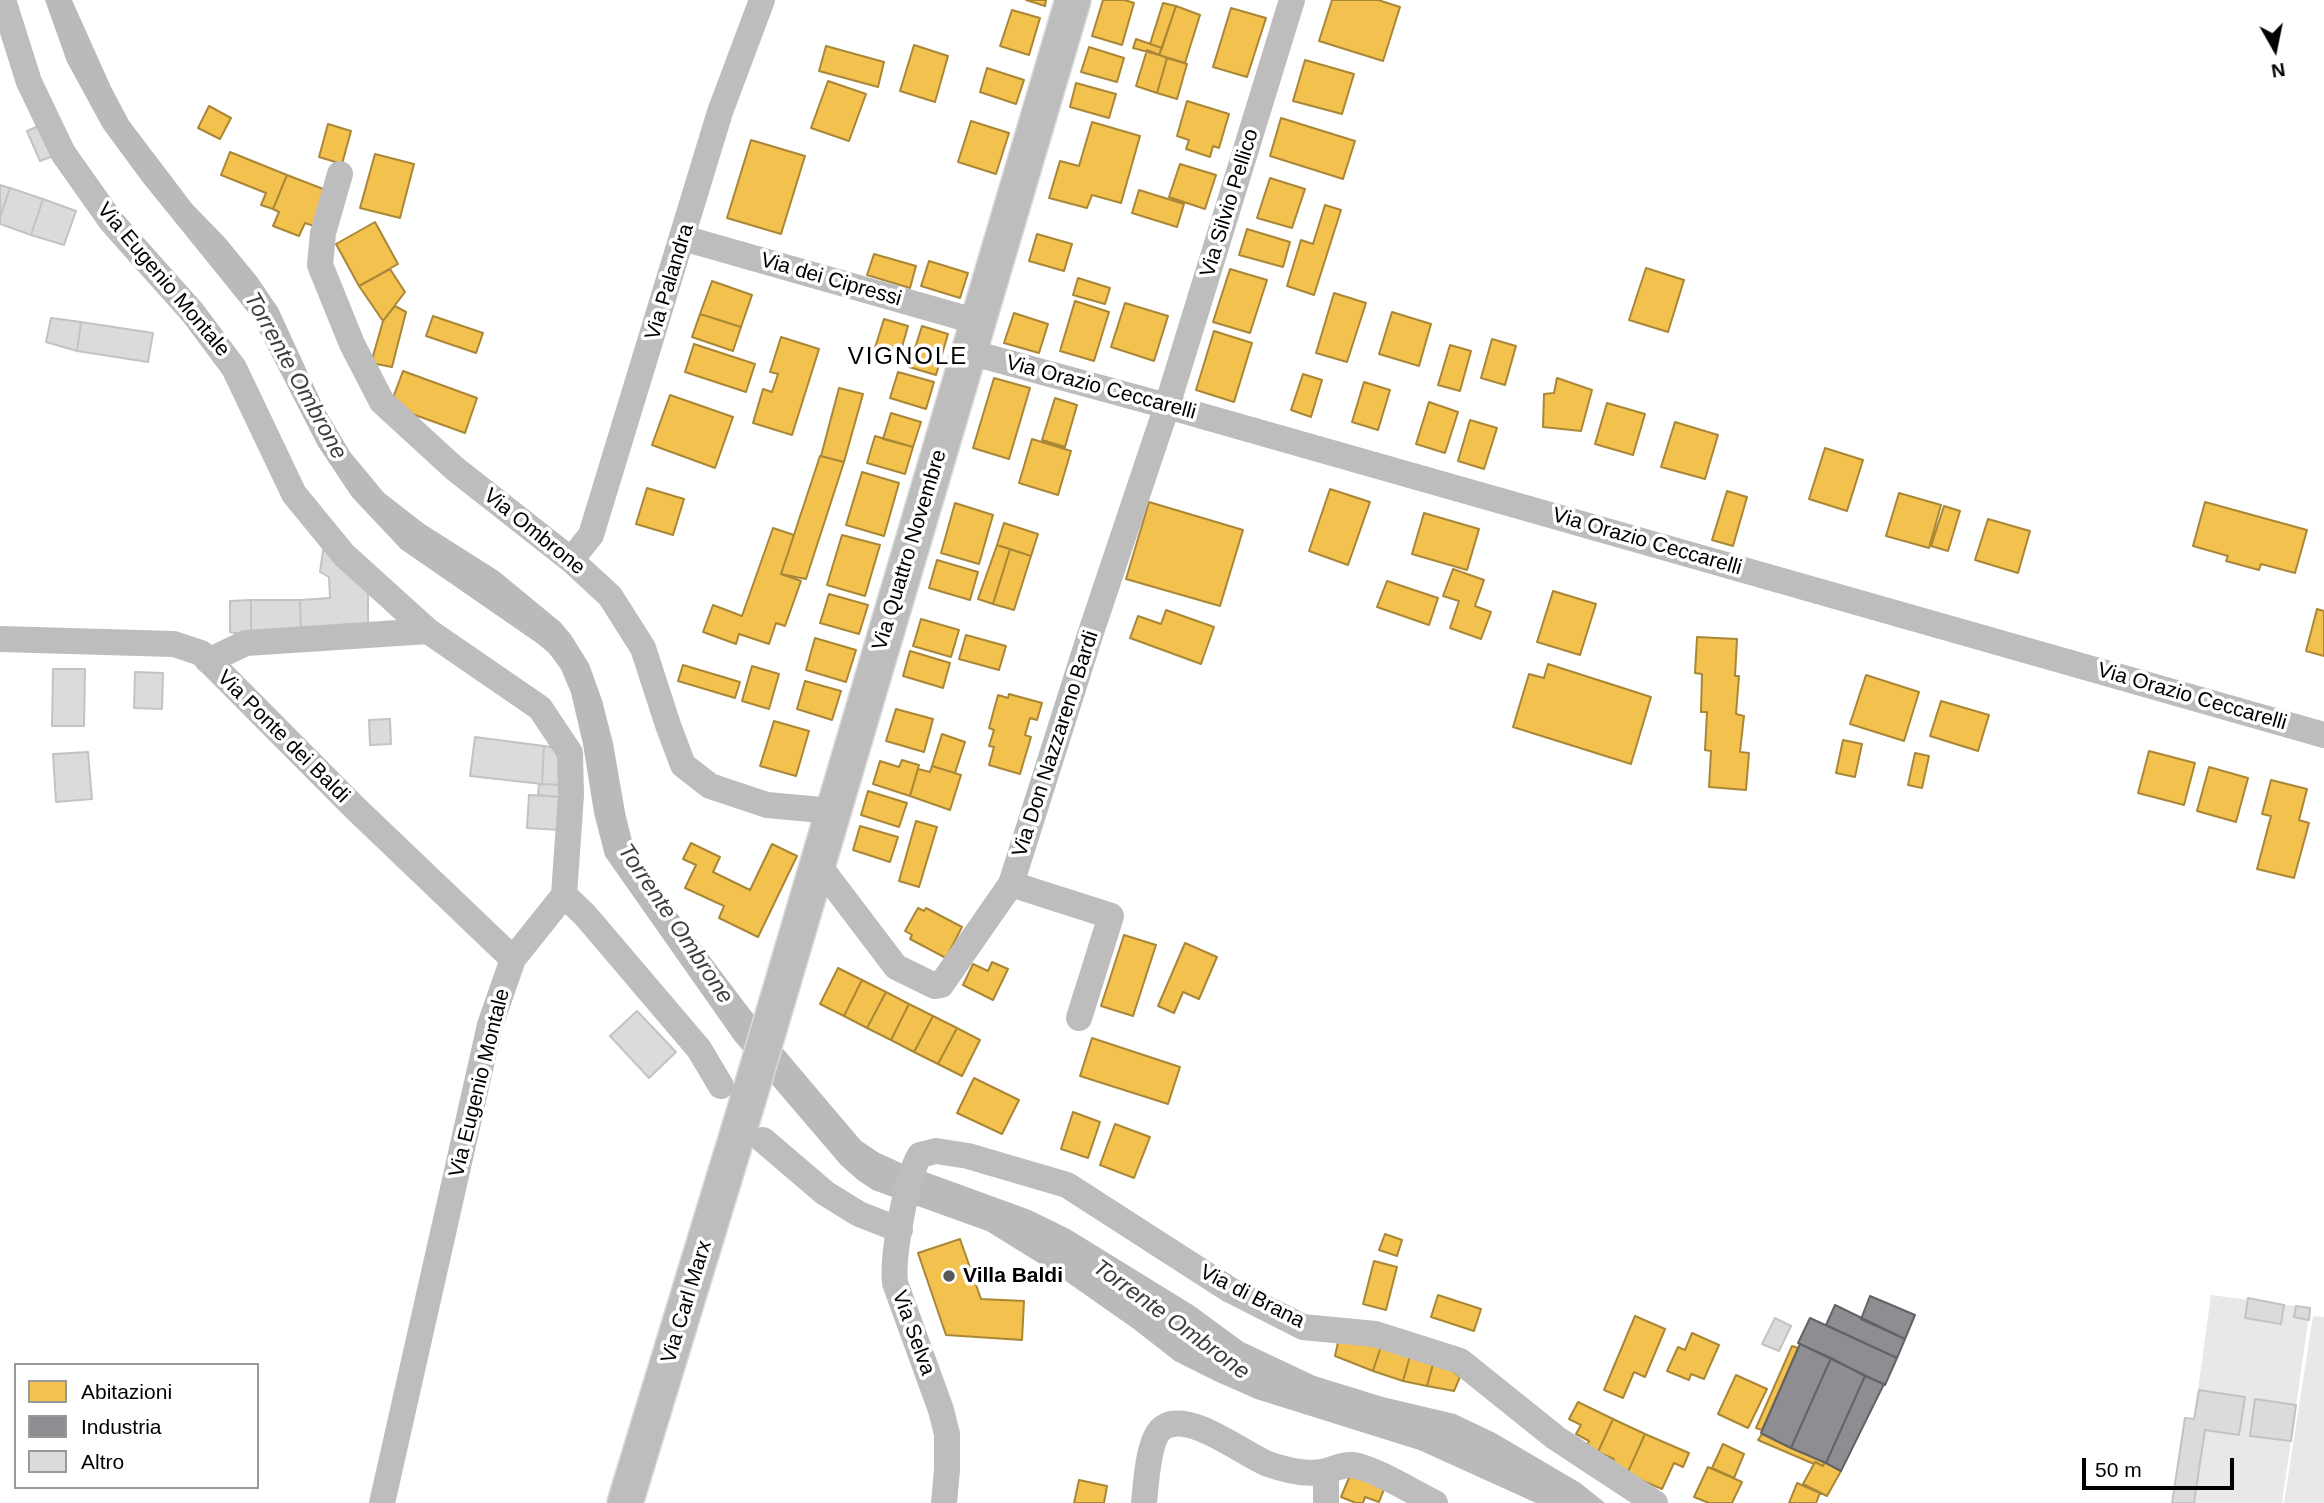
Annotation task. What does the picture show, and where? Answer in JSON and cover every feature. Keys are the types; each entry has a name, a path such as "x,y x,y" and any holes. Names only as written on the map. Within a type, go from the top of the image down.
{"main road":[{"name":"Via Quattro Novembre","path":"735,1093 779,990 1073,0"},
{"name":"Via Carl Marx","path":"625,1503 735,1093"}],"street":[{"name":"Via Eugenio Montale","path":"4,0 29,82 63,153 111,221 193,313 234,368 294,494 344,555 428,631 540,708 570,753 571,795 564,895 513,959 490,1025 382,1503"},
{"name":"Via Palandra","path":"571,560 591,536 684,238 720,112 762,0"},
{"name":"Via Silvio Pellico","path":"1167,405 1292,0"},
{"name":"Via Ombrone","path":"340,174 323,233 320,265 352,344 382,402 454,468 571,560 610,596 643,648 683,765 710,786 767,805 833,811"},
{"name":"Via dei Cipressi","path":"684,238 973,337"},
{"name":"Via Orazio Ceccarelli","path":"973,337 1167,405 2324,735"},
{"name":"Via Don Nazzareno Bardi","path":"1079,1017 1111,916 1012,884 1090,635 1167,405"},
{"path":"208,662 246,643 428,631"},
{"name":"Via Ponte dei Baldi","path":"0,639 174,644 201,653 354,807 513,959"},
{"path":"817,863 896,967 936,985 941,985 1012,884"},
{"path":"564,895 585,915 735,1093"},
{"path":"763,1140 825,1193 859,1214 901,1224"},
{"name":"Via di Brana","path":"915,1163 920,1154 936,1151 968,1156 1067,1185 1230,1290 1303,1327 1375,1334 1460,1361 1556,1438 1655,1503"},
{"name":"Via Selva","path":"915,1163 893,1269 895,1283 941,1410 947,1434 948,1460 944,1503"},
{"path":"1144,1503 1153,1445 1162,1427 1169,1425 1198,1428 1265,1463 1281,1468 1313,1473 1347,1464 1363,1467 1435,1503"},
{"path":"1326,1471 1326,1503"}],"shaded area":[{"path":"2211,1295 2310,1308 2282,1503 2172,1503 2185,1418 2194,1419"},
{"path":"2313,1316 2324,1317 2324,1503 2284,1503"}],"water":[{"name":"Torrente Ombrone","path":"45,0 72,0 129,121 192,204 257,277 278,308 325,410 350,452 384,493 424,524 498,571 560,622 571,635 589,664 602,700 633,845 650,878 750,1010 861,1141 901,1163 1030,1210 1069,1229 1194,1306 1243,1342 1315,1376 1383,1397 1455,1414 1495,1433 1580,1483 1605,1503 1536,1503 1419,1450 1256,1399 1215,1381 1175,1361 1050,1270 987,1231 873,1190 841,1165 735,1041 605,856 571,693 561,669 537,643 401,549 352,497 318,446 252,317 142,181 103,128 67,62"}],"building: Abitazioni":[{"path":"1026,0 1046,0 1045,6"},
{"path":"1103,0 1125,0 1134,3 1122,45 1092,36"},
{"path":"1332,0 1378,0 1400,7 1383,61 1319,41"},
{"path":"1163,3 1176,6 1162,48 1150,44"},
{"path":"1176,6 1200,15 1185,63 1159,55"},
{"path":"1231,8 1266,18 1247,77 1213,67"},
{"path":"1012,10 1040,18 1029,55 1000,46"},
{"path":"1136,39 1162,48 1159,55 1133,48"},
{"path":"914,45 948,56 935,102 900,91"},
{"path":"826,46 884,62 878,87 819,71"},
{"path":"1089,47 1124,58 1117,82 1081,72"},
{"path":"1147,50 1167,58 1157,93 1136,86"},
{"path":"1167,58 1187,64 1177,99 1157,93"},
{"path":"1305,60 1354,74 1342,114 1293,101"},
{"path":"987,68 1024,80 1016,104 980,92"},
{"path":"828,81 866,94 849,141 811,128"},
{"path":"1076,83 1116,94 1109,118 1070,107"},
{"path":"1187,101 1229,114 1219,148 1213,146 1210,157 1186,149 1189,140 1177,136"},
{"path":"209,106 231,118 220,139 198,128"},
{"path":"1281,118 1355,141 1343,179 1270,156"},
{"path":"971,121 1009,133 996,174 958,162"},
{"path":"1092,122 1140,136 1121,203 1092,195 1087,208 1049,198 1060,161 1079,166"},
{"path":"328,124 351,131 342,164 319,157"},
{"path":"751,140 805,156 781,234 727,218"},
{"path":"230,152 287,175 273,209 261,205 266,193 221,175"},
{"path":"375,154 414,164 400,218 360,208"},
{"path":"1180,164 1216,175 1205,209 1169,197"},
{"path":"287,175 331,192 317,227 305,223 299,236 273,226 279,212 273,209"},
{"path":"1270,178 1305,189 1292,228 1257,218"},
{"path":"1139,190 1184,204 1177,227 1132,213"},
{"path":"1325,205 1341,210 1314,295 1287,286 1301,240 1313,244"},
{"path":"375,222 398,264 359,286 336,244"},
{"path":"1247,229 1290,242 1283,267 1239,255"},
{"path":"1037,234 1072,244 1064,271 1029,261"},
{"path":"874,254 916,266 910,288 867,275"},
{"path":"929,261 968,273 960,298 921,286"},
{"path":"1646,268 1684,280 1668,332 1629,320"},
{"path":"390,269 405,292 383,321 359,286"},
{"path":"1230,269 1267,280 1250,333 1213,322"},
{"path":"1078,278 1110,288 1105,304 1073,295"},
{"path":"712,281 752,295 741,327 700,314"},
{"path":"1334,293 1366,303 1347,362 1316,353"},
{"path":"1075,301 1109,312 1094,361 1060,351"},
{"path":"1125,303 1168,316 1154,361 1111,347"},
{"path":"395,306 406,312 392,367 371,363 383,321"},
{"path":"1392,312 1431,324 1419,366 1379,354"},
{"path":"1014,313 1048,324 1039,353 1004,343"},
{"path":"700,314 741,327 733,351 692,337"},
{"path":"433,316 483,333 476,353 426,336"},
{"path":"884,319 908,326 898,361 873,354"},
{"path":"922,326 948,334 936,375 909,367"},
{"path":"1214,331 1252,343 1234,402 1196,390"},
{"path":"781,337 819,349 792,435 753,423 763,389 772,392 778,374 770,372"},
{"path":"1492,339 1516,346 1505,385 1481,378"},
{"path":"694,344 755,364 746,392 685,372"},
{"path":"1450,345 1471,351 1460,391 1438,385"},
{"path":"403,371 477,398 465,433 390,406"},
{"path":"898,372 934,382 926,409 890,398"},
{"path":"1303,374 1322,380 1311,417 1291,410"},
{"path":"994,378 1030,388 1009,459 973,448"},
{"path":"1557,378 1592,390 1581,431 1543,427 1544,394 1554,393"},
{"path":"1364,382 1390,390 1378,430 1352,422"},
{"path":"839,388 863,394 844,462 821,456"},
{"path":"670,395 733,417 715,468 652,445"},
{"path":"1055,398 1077,405 1065,447 1042,440"},
{"path":"1429,402 1458,412 1445,453 1416,444"},
{"path":"1607,403 1645,414 1633,455 1595,444"},
{"path":"891,413 921,422 913,447 883,439"},
{"path":"1470,420 1497,428 1484,469 1458,461"},
{"path":"1675,422 1718,435 1705,479 1661,467"},
{"path":"875,436 913,447 905,474 867,463"},
{"path":"1032,439 1071,451 1058,495 1019,483"},
{"path":"1825,448 1863,460 1847,511 1809,499"},
{"path":"820,456 844,462 806,579 781,574"},
{"path":"862,472 899,483 884,536 846,525"},
{"path":"647,488 684,499 673,535 636,524"},
{"path":"1330,489 1370,502 1348,565 1309,551"},
{"path":"1727,491 1747,497 1733,546 1712,540"},
{"path":"1899,493 1941,505 1929,548 1886,536"},
{"path":"1149,502 1243,530 1220,606 1126,579"},
{"path":"2205,502 2307,530 2295,573 2261,564 2259,570 2226,561 2228,556 2193,546"},
{"path":"955,503 993,515 979,564 941,553"},
{"path":"1944,506 1960,511 1948,551 1931,546"},
{"path":"1424,513 1479,529 1467,570 1412,554"},
{"path":"1988,519 2030,531 2018,573 1975,560"},
{"path":"1004,523 1038,534 1031,556 997,545"},
{"path":"773,528 794,535 781,574 801,581 785,626 776,623 769,644 739,634 736,644 703,632 713,605 742,616"},
{"path":"842,535 880,545 865,596 827,585"},
{"path":"997,545 1010,549 993,604 978,599"},
{"path":"1010,549 1031,556 1014,610 993,604"},
{"path":"937,560 978,572 970,600 929,588"},
{"path":"1453,569 1484,580 1475,606 1491,612 1481,639 1450,628 1459,601 1443,596"},
{"path":"1387,581 1438,598 1429,625 1377,607"},
{"path":"1553,591 1596,604 1580,655 1537,642"},
{"path":"829,594 868,605 859,634 820,623"},
{"path":"2317,609 2324,611 2324,656 2306,651"},
{"path":"1166,610 1214,627 1201,664 1130,638 1138,616 1161,624"},
{"path":"921,619 959,630 951,657 913,646"},
{"path":"966,635 1006,646 999,670 959,659"},
{"path":"1697,637 1737,639 1735,676 1739,676 1736,714 1744,716 1740,752 1749,753 1746,790 1709,787 1711,751 1705,750 1707,712 1701,712 1702,674 1695,673"},
{"path":"815,638 856,650 846,682 806,670"},
{"path":"910,651 950,663 943,688 903,676"},
{"path":"1548,664 1651,697 1631,764 1513,727 1529,674 1544,678"},
{"path":"683,665 740,682 735,698 678,681"},
{"path":"752,666 779,674 769,709 742,701"},
{"path":"1866,675 1919,692 1904,741 1850,724"},
{"path":"805,681 841,691 832,720 797,709"},
{"path":"1009,694 1042,703 1037,720 1030,718 1025,735 1031,737 1020,774 989,765 994,747 989,746 994,730 989,728 998,695 1008,698"},
{"path":"1941,701 1989,715 1978,751 1930,736"},
{"path":"896,709 933,719 924,752 886,741"},
{"path":"774,721 809,731 796,776 760,766"},
{"path":"942,734 965,742 955,773 932,766"},
{"path":"1843,740 1862,744 1855,777 1836,773"},
{"path":"2149,751 2195,763 2184,805 2138,793"},
{"path":"1915,753 1929,756 1922,788 1908,785"},
{"path":"902,760 919,765 910,796 873,784 880,761 899,767"},
{"path":"932,766 961,775 950,810 910,796 918,769 930,772"},
{"path":"2209,767 2248,778 2236,822 2197,811"},
{"path":"2271,780 2307,789 2299,820 2309,823 2294,878 2257,869 2271,816 2262,814"},
{"path":"868,791 907,803 899,827 861,815"},
{"path":"916,821 937,827 919,887 899,881"},
{"path":"860,826 898,837 890,862 853,850"},
{"path":"691,843 720,857 713,872 750,890 772,844 797,856 758,937 719,918 724,906 685,888 696,865 683,859"},
{"path":"918,908 924,911 926,908 962,927 946,958 910,939 912,935 905,931"},
{"path":"1124,935 1156,945 1133,1016 1101,1006"},
{"path":"1185,943 1217,957 1199,999 1183,992 1174,1013 1158,1006"},
{"path":"992,962 1008,969 993,1000 963,985 973,964 988,971"},
{"path":"838,968 862,980 844,1016 820,1004"},
{"path":"862,980 886,992 867,1028 844,1016"},
{"path":"886,992 909,1004 891,1040 867,1028"},
{"path":"909,1004 933,1016 914,1052 891,1040"},
{"path":"933,1016 957,1028 938,1064 914,1052"},
{"path":"957,1028 980,1040 962,1076 938,1064"},
{"path":"1092,1038 1180,1067 1168,1104 1080,1076"},
{"path":"974,1078 1019,1100 1002,1134 957,1113"},
{"path":"1073,1112 1100,1122 1088,1158 1061,1149"},
{"path":"1115,1124 1150,1137 1134,1178 1100,1165"},
{"path":"1385,1234 1402,1240 1397,1256 1379,1250"},
{"name":"Villa Baldi","path":"960,1239 981,1299 1024,1301 1022,1340 946,1335 918,1253"},
{"path":"1374,1261 1397,1267 1386,1310 1363,1304"},
{"path":"1438,1295 1481,1309 1474,1331 1431,1317"},
{"path":"1635,1316 1665,1329 1645,1377 1634,1372 1623,1398 1604,1390"},
{"path":"1340,1333 1383,1340 1373,1371 1335,1356"},
{"path":"1692,1333 1719,1345 1704,1379 1691,1374 1689,1380 1667,1371 1678,1347 1685,1350"},
{"path":"1383,1340 1412,1349 1403,1381 1373,1371"},
{"path":"1792,1346 1798,1348 1762,1430 1756,1428"},
{"path":"1412,1349 1435,1357 1427,1386 1403,1381"},
{"path":"1435,1357 1460,1377 1454,1391 1427,1386"},
{"path":"1736,1375 1767,1389 1748,1428 1718,1414"},
{"path":"1578,1402 1613,1419 1598,1452 1586,1447 1589,1441 1576,1434 1581,1425 1569,1419"},
{"path":"1613,1419 1645,1434 1627,1474 1611,1466 1614,1459 1598,1452"},
{"path":"1645,1434 1689,1453 1683,1467 1674,1463 1662,1489 1627,1474"},
{"path":"1762,1434 1825,1462 1823,1466 1815,1462 1814,1464 1758,1440"},
{"path":"1723,1444 1744,1454 1734,1478 1712,1468"},
{"path":"1815,1462 1823,1466 1825,1462 1841,1471 1827,1496 1803,1484"},
{"path":"1708,1467 1742,1482 1732,1503 1709,1503 1694,1497"},
{"path":"1351,1473 1385,1487 1379,1502 1365,1497 1363,1503 1356,1503 1341,1497"},
{"path":"1079,1480 1107,1486 1104,1503 1074,1503"},
{"path":"1797,1483 1820,1493 1816,1503 1789,1503"}],"building: Industria":[{"path":"1870,1296 1915,1315 1905,1339 1861,1319"},
{"path":"1835,1305 1905,1339 1897,1358 1826,1325"},
{"path":"1810,1318 1897,1358 1885,1385 1798,1343"},
{"path":"1800,1344 1831,1358 1791,1448 1761,1433"},
{"path":"1831,1358 1865,1376 1826,1463 1791,1448"},
{"path":"1865,1376 1884,1384 1841,1471 1826,1463"}],"building: Altro":[{"path":"43,124 56,155 40,161 27,131"},
{"path":"0,185 10,188 0,217"},
{"path":"10,188 43,199 31,235 0,224"},
{"path":"43,199 76,211 64,245 31,235"},
{"path":"51,318 81,322 77,351 46,342"},
{"path":"81,322 153,333 148,362 77,351"},
{"path":"324,544 368,587 368,627 301,633 300,600 330,598 329,577 320,572"},
{"path":"251,600 251,636 230,632 230,601"},
{"path":"251,600 300,600 301,636 251,636"},
{"path":"53,669 85,669 84,726 52,726"},
{"path":"135,672 163,673 162,709 134,708"},
{"path":"390,719 391,744 370,745 369,720"},
{"path":"475,737 544,746 542,784 470,776"},
{"path":"544,746 564,749 561,785 542,784"},
{"path":"88,752 92,799 56,802 53,754"},
{"path":"539,784 561,785 560,797 538,795"},
{"path":"529,795 560,797 559,830 527,828"},
{"path":"637,1011 676,1052 649,1078 610,1036"},
{"path":"2248,1298 2284,1305 2281,1324 2245,1318"},
{"path":"2296,1306 2310,1308 2309,1320 2294,1317"},
{"path":"1775,1318 1791,1326 1779,1351 1762,1344"},
{"path":"2199,1390 2245,1397 2239,1435 2205,1430 2194,1503 2172,1503 2185,1418 2194,1419"},
{"path":"2255,1399 2296,1405 2291,1441 2250,1436"}],"place":[{"name":"Villa Baldi","path":"949,1276"}],"district":[{"name":"VIGNOLE","path":"908,357"}]}
